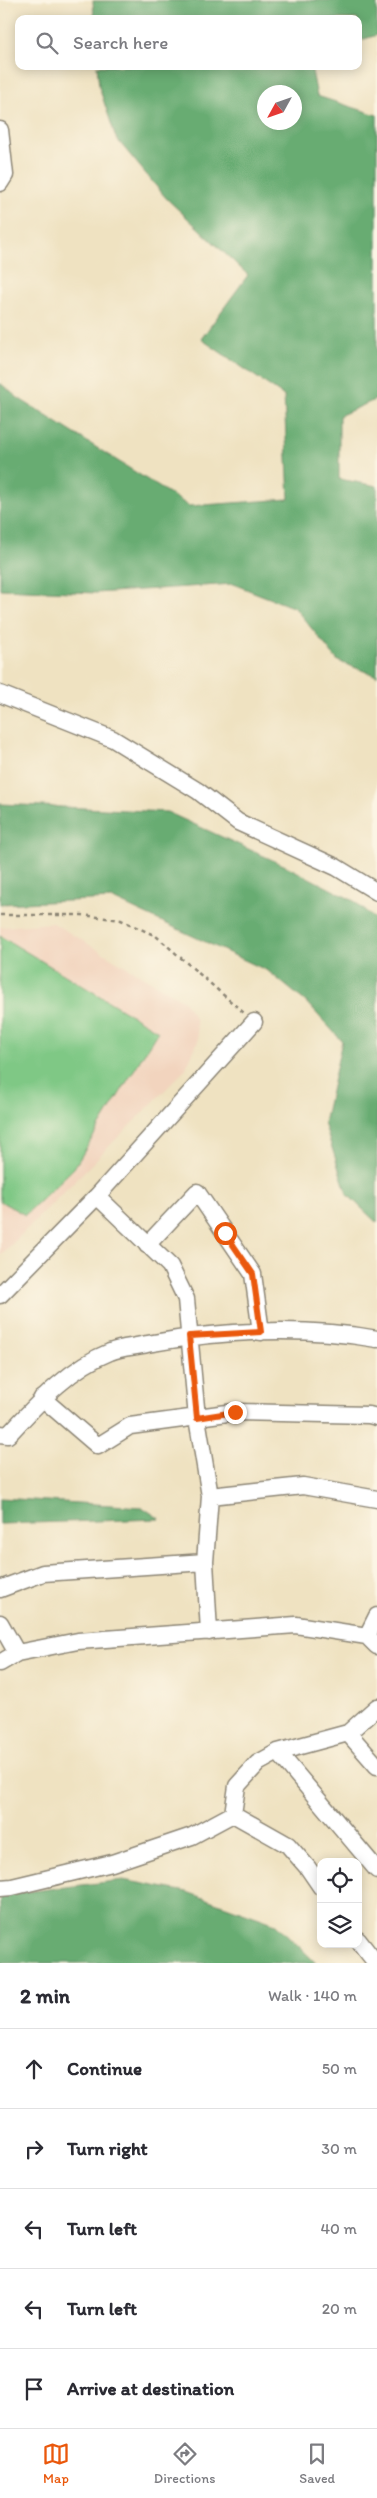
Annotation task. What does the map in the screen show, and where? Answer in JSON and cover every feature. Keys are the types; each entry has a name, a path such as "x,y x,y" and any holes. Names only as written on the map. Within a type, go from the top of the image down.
{"street":[{"path":"0,130 5,175 0,183"},
{"path":"0,694 113,739 198,791 238,822 336,867 377,892"},
{"path":"0,1295 97,1196 254,1022"},
{"path":"148,1245 197,1192 253,1274 261,1332"},
{"path":"97,1196 170,1266 186,1299 197,1418 210,1496 205,1562 209,1632"},
{"path":"0,1434 8,1435 42,1398 77,1370 110,1352 189,1336 261,1332 346,1334 377,1339"},
{"path":"42,1398 98,1446 130,1426 235,1412 369,1414 377,1417"},
{"path":"210,1496 304,1486 377,1499"},
{"path":"0,1589 43,1574 205,1562"},
{"path":"0,1662 17,1653 78,1641 296,1625 372,1641 377,1616"},
{"path":"0,1623 17,1653"},
{"path":"233,1814 237,1786 258,1762 278,1752 348,1733 377,1707"},
{"path":"348,1733 377,1766"},
{"path":"278,1752 377,1870"},
{"path":"233,1814 288,1845 317,1881"},
{"path":"0,1888 12,1888 112,1863 192,1836 233,1814"},
{"path":"362,1945 376,1963"}],"path":[{"path":"0,915 82,914 121,920 156,936 254,1022"}],"shaded area":[{"path":"53,923 184,1001 196,1020 198,1041 185,1070 0,1256 0,927"}],"green space":[{"path":"377,0 377,35 362,40 362,15 94,15 93,1"},
{"path":"97,70 312,70 317,96 377,115 377,399 339,416 339,479 377,486 377,676 338,661 295,608 233,584 96,593 0,589 0,383 18,398 189,506 289,499 284,396 201,339 248,275 166,198 116,138 99,87"},
{"path":"0,804 167,812 288,867 354,901 377,921 377,1223 347,1194 324,1123 342,1041 306,1002 268,971 113,899 0,904"},
{"path":"0,936 158,1031 74,1168 25,1215 0,1201"},
{"path":"0,1498 142,1507 160,1519 0,1524"},
{"path":"123,1880 187,1892 276,1924 316,1963 0,1963 0,1895"}],"route":[{"path":"225,1233 253,1274 261,1332 189,1336 197,1418 235,1412"}]}
